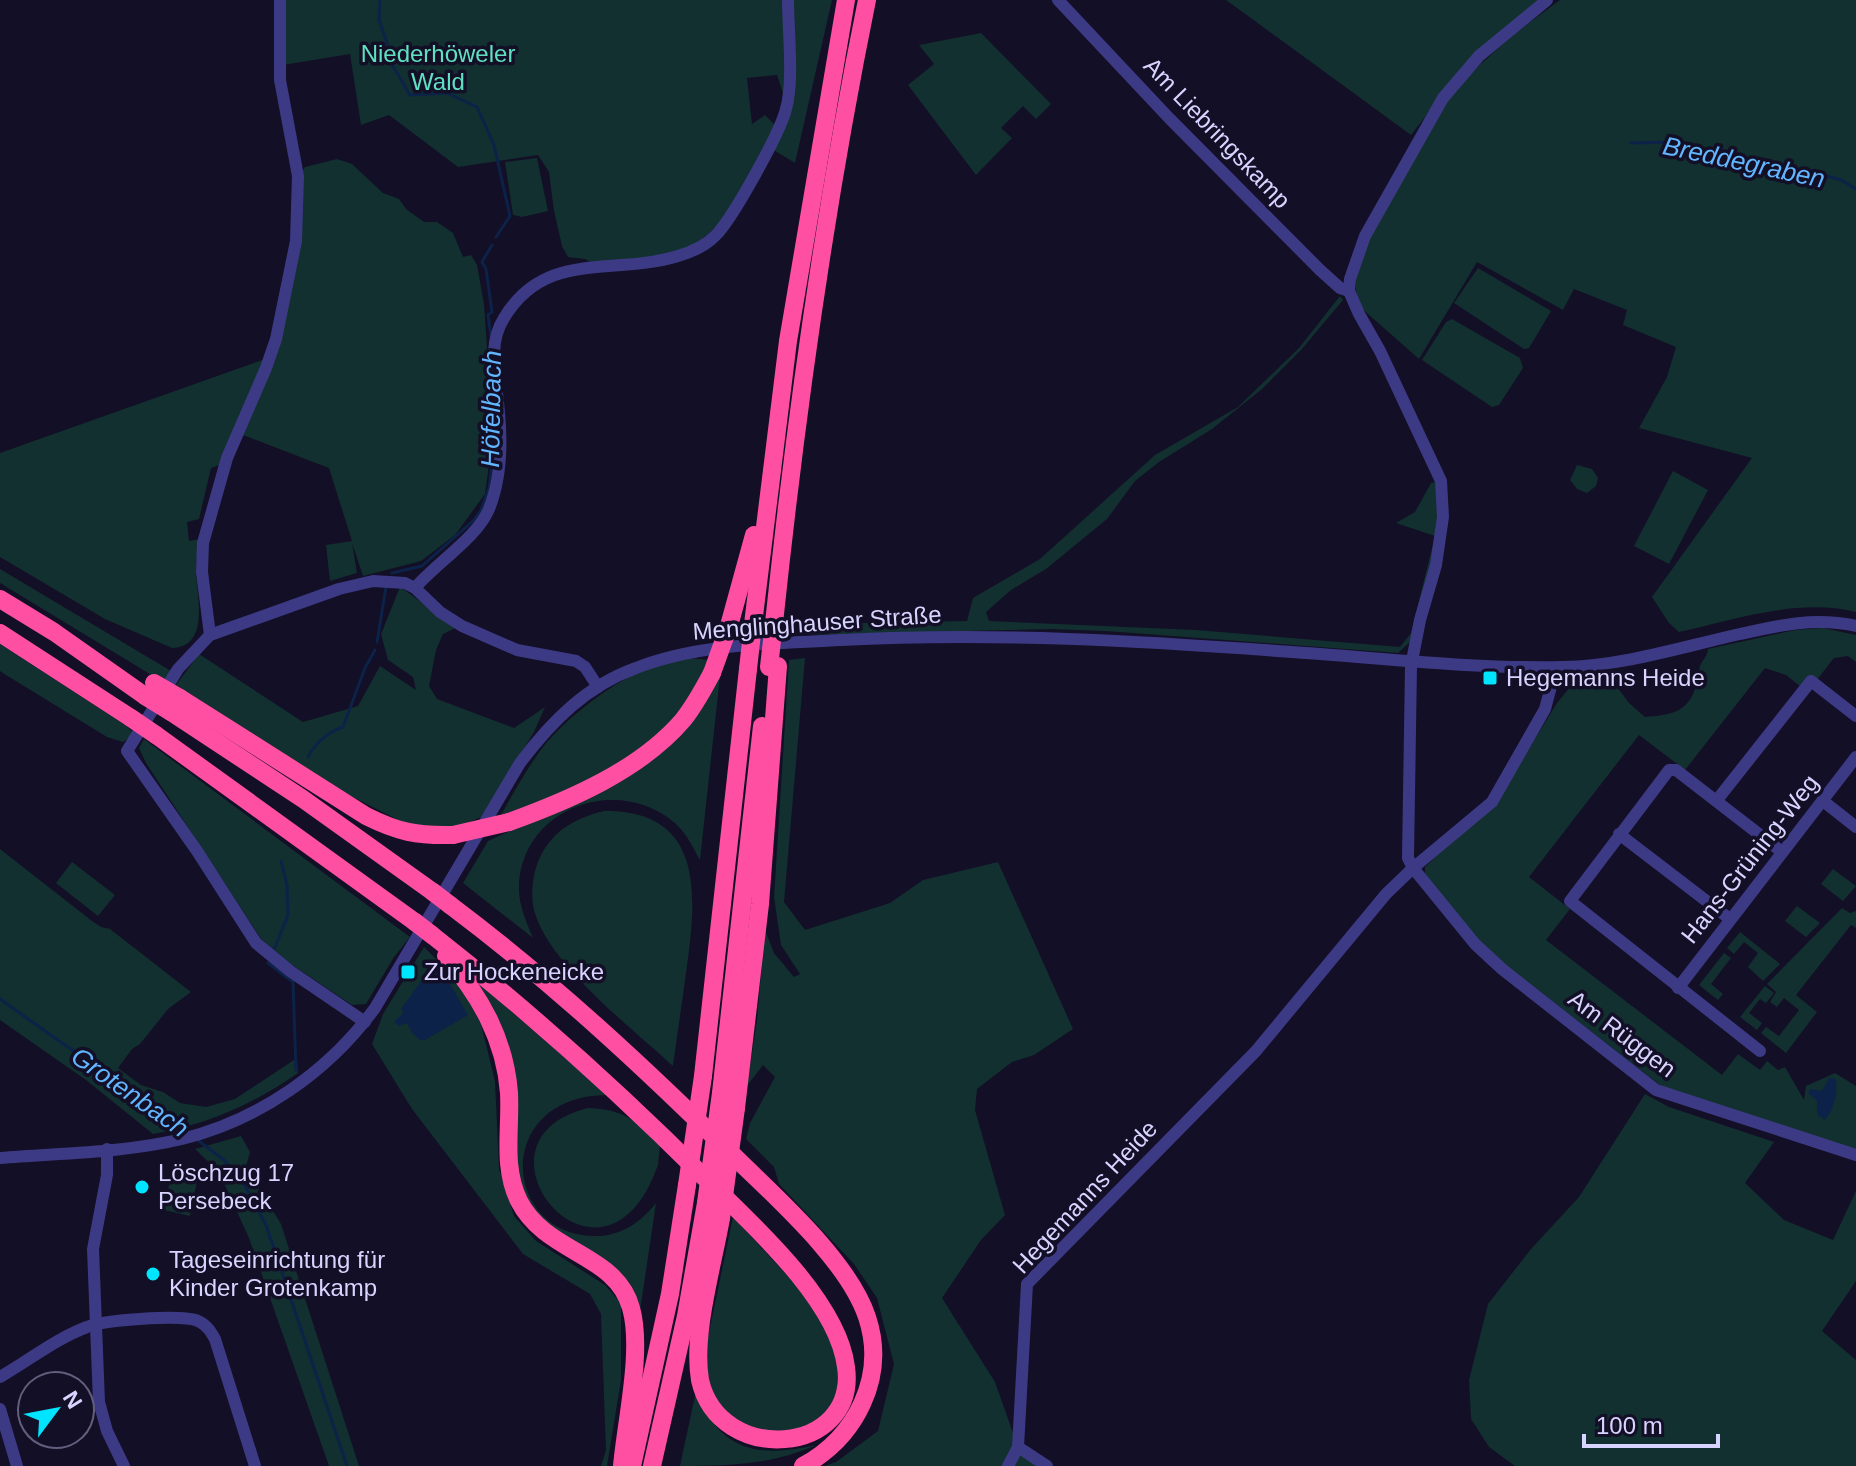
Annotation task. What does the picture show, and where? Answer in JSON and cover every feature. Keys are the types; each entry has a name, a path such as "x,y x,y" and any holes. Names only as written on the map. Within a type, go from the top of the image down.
{"highway":[{"path":"632,1466 670,1294 703,1076 774,447 806,222 846,0"},
{"path":"0,633 156,735 377,896 495,984 613,1088 778,1252 820,1305 838,1338 847,1376 843,1398 828,1423 799,1442 777,1446 749,1442 724,1427 710,1408 699,1369 700,1335 721,1218 736,1108 763,873 775,618 822,253 867,0"},
{"path":"0,599 175,705 389,828 409,834 453,835 509,822 543,810 607,778 649,751 681,722 696,703 712,673 729,626 774,447"},
{"path":"652,1466 686,1316 706,1203 773,666"},
{"path":"175,705 433,892 563,996 659,1082 793,1215 831,1258 854,1290 866,1314 872,1338 873,1365 867,1395 849,1429 836,1444 803,1466"},
{"path":"430,937 461,974 495,1030 506,1073 509,1163 519,1201 549,1237 595,1262 614,1278 622,1287 631,1308 635,1324 635,1353 622,1466"}],"street":[{"path":"210,635 202,572 203,543 227,458 276,339 296,241 298,176 280,80 280,0"},
{"path":"415,588 480,523 495,491 500,446 494,352 502,321 524,291 548,276 572,269 658,261 701,246 719,232 745,190 786,111 788,0"},
{"name":"Am Liebringskamp","path":"1058,0 1169,118 1340,288 1349,291"},
{"path":"1413,868 1408,858 1412,661 1436,565 1443,517 1441,481 1349,291 1365,236 1443,98 1479,56 1547,0"},
{"path":"365,1022 290,971 256,943 127,751 178,669 210,635 357,584 391,581 415,588 440,612 462,626 517,650 581,663 598,687"},
{"name":"Menglinghauser Straße","path":"0,1158 147,1145 185,1138 255,1111 297,1086 336,1053 365,1022 411,950 520,763 547,727 576,701 598,687 633,668 670,657 702,651 893,637 1103,638 1412,661 1556,668 1612,662 1787,623 1826,621 1856,626"},
{"name":"Hegemanns Heide","path":"1008,1466 1018,1447 1027,1284 1256,1051 1386,894 1492,802 1545,709 1556,668"},
{"path":"1717,800 1811,681 1856,716"},
{"name":"Hans-Grüning-Weg","path":"1678,988 1856,757"},
{"path":"1760,1051 1570,901 1669,770 1676,770 1782,852"},
{"path":"1823,801 1856,827"},
{"path":"1619,834 1730,919"},
{"name":"Am Rüggen","path":"1413,868 1475,944 1502,969 1656,1090 1856,1155"},
{"path":"107,1149 107,1175 93,1249 100,1408 124,1466"},
{"path":"0,1377 77,1331 96,1324 189,1319 202,1323 215,1339 255,1466"},
{"path":"0,1409 17,1466"},
{"path":"1018,1447 1047,1466"}],"green space":[{"name":"Niederhöweler Wald","path":"280,0 832,0 795,163 772,149 789,111 777,75 747,78 752,124 765,115 775,125 730,210 704,237 679,251 642,259 592,263 568,257 562,246 549,172 538,155 458,167 389,115 361,125 350,54 283,65"},
{"path":"1226,0 1540,0 1433,107 1411,135"},
{"path":"1560,0 1856,0 1856,612 1812,607 1789,609 1679,632 1669,623 1652,597 1752,458 1639,428 1667,377 1676,347 1623,325 1627,310 1574,289 1563,310 1477,262 1419,359 1359,306 1356,272 1366,243 1447,102 1472,72 1515,33"},
{"path":"981,33 1051,104 1036,119 1023,106 1001,128 1012,138 976,175 908,85 934,64 919,45"},
{"path":"537,158 548,211 522,217 513,215 505,162"},
{"path":"337,159 352,164 383,193 399,199 406,209 424,222 437,222 453,233 463,257 471,255 477,265 484,304 493,435 485,494 455,535 421,561 363,576 352,543 357,573 330,581 326,545 352,541 329,468 243,435 269,369 288,307 299,243 302,172 305,167"},
{"path":"1478,268 1551,311 1529,348 1524,349 1454,303"},
{"path":"1340,296 1343,300 1301,350 1262,389 1212,429 1135,481 1107,519 1046,569 1011,590 986,612 989,621 1196,630 1400,647 1411,633 1435,536 1396,523 1415,512 1431,483 1435,482 1438,522 1432,562 1411,641 1398,653 1050,629 807,635 809,624 967,621 973,598 1040,559 1155,455 1238,407 1299,348"},
{"path":"1452,319 1520,358 1523,368 1499,405 1492,407 1422,360 1446,322"},
{"path":"265,359 219,465 211,468 199,519 187,522 189,541 200,539 196,571 199,618 192,639 184,645 172,648 105,619 0,557 0,453"},
{"path":"1577,465 1592,469 1598,478 1596,486 1587,493 1577,489 1570,480"},
{"path":"1673,471 1708,490 1669,564 1634,546"},
{"path":"0,569 171,671 163,682 0,583"},
{"path":"400,587 455,628 443,634 436,650 429,686 437,699 514,728 545,707 534,732 483,816 455,829 410,826 341,791 176,685 199,654 303,722 358,706 380,666 416,690 413,677 388,660 381,634"},
{"path":"1823,628 1856,635 1856,662 1848,656 1834,658 1816,681 1801,687 1786,675 1765,668 1685,770 1639,735 1529,877 1570,909 1546,940 1722,1075 1738,1054 1760,1070 1767,1061 1778,1070 1785,1067 1804,1100 1806,1086 1835,1073 1856,1086 1856,1150 1664,1088 1484,948 1425,874 1425,867 1503,791 1557,703 1583,676 1607,673 1629,703 1645,717 1662,715 1677,711 1693,695 1708,649 1795,630"},
{"path":"0,644 135,734 123,742 107,737 0,671"},
{"path":"688,658 710,660 683,708 662,732 621,763 597,776 501,815 543,747 579,712 623,680 652,667"},
{"path":"805,658 784,902 805,930 890,903 923,880 998,862 1073,1029 1034,1055 1012,1062 977,1089 975,1110 1005,1215 981,1240 942,1298 995,1382 1018,1447 1047,1466 825,1466 836,1462 878,1431 894,1364 877,1298 854,1264 779,1184 774,1167 746,1139 750,1123 775,1077 763,1065 747,1086 765,930 774,953 794,977 800,974 781,945 774,897 789,660"},
{"path":"721,667 700,860 680,828 653,809 628,801 603,800 578,806 556,818 537,835 525,858 519,892 533,938 463,883 488,841 611,783"},
{"path":"144,739 410,937 366,1004 352,1005 288,962 261,939 146,763 139,748"},
{"path":"604,811 638,815 662,826 678,843 688,865 692,890 690,945 673,1066 573,973 542,931 534,910 534,875 547,846 567,826"},
{"path":"0,849 92,921 110,929 191,992 168,1009 118,1068 141,1085 163,1092 180,1103 206,1107 235,1099 297,1058 298,1073 229,1112 153,1134 86,1080 0,1020"},
{"path":"72,862 115,895 98,916 56,883"},
{"path":"1833,869 1856,886 1843,901 1821,884"},
{"path":"1797,906 1820,923 1806,937 1785,921"},
{"path":"1842,908 1850,913 1856,911 1856,928 1851,925 1796,995 1817,1012 1786,1053 1761,1033 1766,1027 1779,1036 1799,1010 1784,998 1777,1007 1770,1002 1776,992 1767,984"},
{"path":"1740,932 1780,964 1763,981 1748,967 1758,953 1744,942 1734,954 1727,948"},
{"path":"424,947 457,980 481,1024 495,1081 499,1169 514,1216 536,1241 605,1285 621,1303 621,1380 607,1466 601,1466 606,1450 601,1314 590,1294 523,1254 412,1109 372,1044 383,1014"},
{"path":"1724,953 1731,958 1711,984 1723,994 1718,1000 1699,985"},
{"path":"463,970 608,1095 571,1101 544,1117 528,1139 523,1165 527,1191 540,1213 563,1229 593,1236 612,1234 636,1222 656,1203 640,1311 553,1234 519,1187 513,1097"},
{"path":"1765,986 1774,993 1766,1003 1760,999 1749,1013 1762,1023 1757,1030 1740,1017"},
{"path":"1645,1094 1669,1107 1774,1142 1745,1183 1784,1220 1833,1240 1856,1191 1856,1281 1822,1331 1856,1360 1856,1466 1515,1466 1489,1447 1471,1419 1469,1380 1488,1304 1531,1249 1579,1197"},
{"path":"588,1108 611,1111 629,1118 660,1146 658,1163 636,1206 607,1226 578,1225 554,1208 537,1182 535,1153 550,1126"},
{"path":"241,1136 250,1152 246,1167 281,1224 359,1466 329,1466 249,1238 219,1172 195,1149"},
{"path":"172,1170 198,1175 190,1216 164,1210"},
{"path":"733,1217 813,1307 837,1355 837,1391 830,1407 816,1423 776,1438 724,1416 707,1380 707,1342"},
{"path":"696,1391 717,1427 743,1446 776,1451 816,1445 766,1460 732,1465 680,1466"}],"water":[{"path":"429,970 438,970 468,1015 420,1040 407,1023 399,1026 394,1022 403,1013 401,1009"},
{"path":"1829,1078 1836,1079 1836,1095 1833,1107 1824,1120 1817,1114 1817,1101 1808,1093 1810,1089 1822,1091"}],"waterway":[{"name":"Höfelbach","path":"380,0 379,20 387,43 387,56 410,95 447,93 477,107 494,145 510,216 496,237"},
{"name":"Breddegraben","path":"1631,143 1675,142 1754,164 1805,170 1841,180 1856,189"},
{"name":"Höfelbach","path":"491,336 488,315 492,312 486,269 482,262 492,245"},
{"name":"Höfelbach","path":"392,573 422,566 474,520 489,488 494,451"},
{"name":"Höfelbach","path":"377,642 386,587"},
{"name":"Höfelbach","path":"308,757 322,739 343,727 375,650"},
{"name":"Höfelbach","path":"273,952 288,915 287,885 281,861"},
{"name":"Höfelbach","path":"268,963 293,982 296,1070"},
{"name":"Grotenbach","path":"0,999 189,1133"},
{"name":"Grotenbach","path":"195,1138 225,1161 245,1186 266,1225 347,1466"}],"place":[{"name":"Hegemanns Heide","path":"1490,678"},
{"name":"Zur Hockeneicke","path":"408,972"},
{"name":"Löschzug 17 Persebeck","path":"142,1187"},
{"name":"Tageseinrichtung für Kinder Grotenkamp","path":"153,1274"}]}
